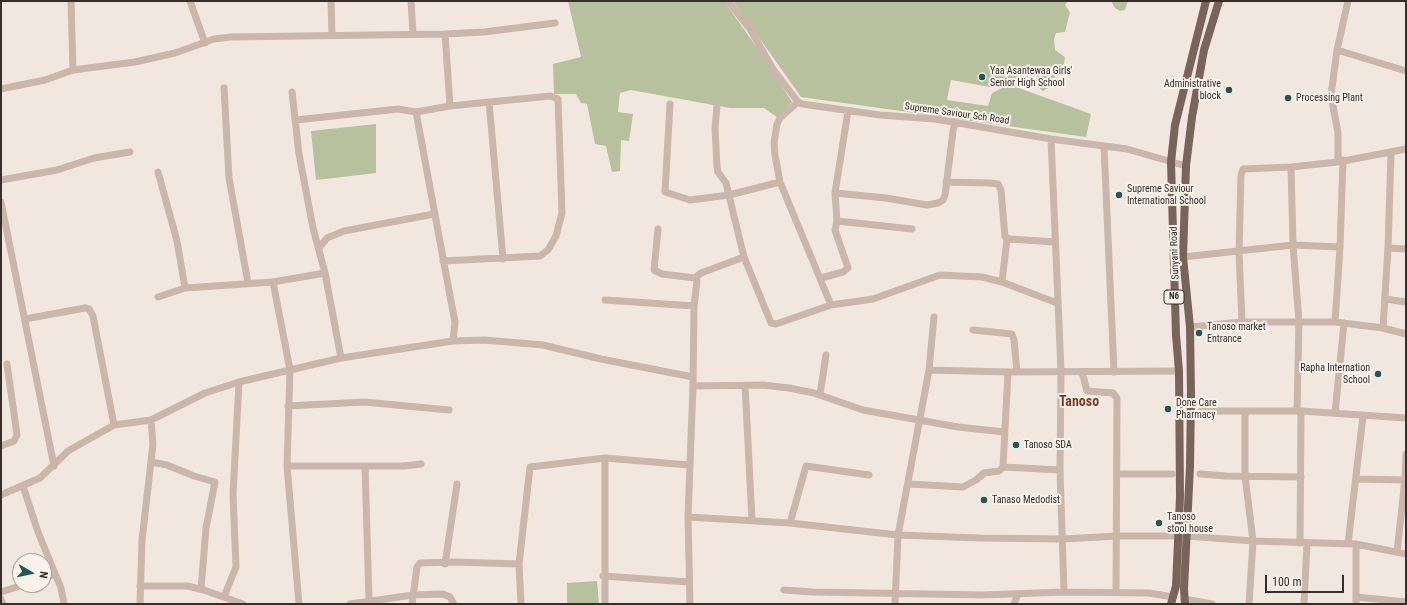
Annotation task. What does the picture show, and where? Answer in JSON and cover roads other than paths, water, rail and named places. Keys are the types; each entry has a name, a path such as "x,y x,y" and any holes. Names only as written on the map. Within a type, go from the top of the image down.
{"main road":[{"name":"Sunyani Road","path":"1184,602 1180,497 1179,371 1176,335 1171,162 1175,125 1206,1"},
{"name":"Sunyani Road","path":"1172,601 1176,586 1190,458 1190,327 1184,257 1186,166 1192,117 1204,50 1219,1"}],"street":[{"path":"71,1 73,70"},
{"path":"190,1 205,43"},
{"path":"331,1 332,35"},
{"path":"411,1 413,34"},
{"path":"728,1 750,29 772,69 798,102 780,118 777,124 774,143 780,182 831,305"},
{"path":"1335,322 1340,247 1341,161 1338,133 1331,95 1337,50 1348,1"},
{"path":"1,89 45,80 73,70 142,61 231,37 445,34 484,32 555,23"},
{"path":"445,34 450,106"},
{"path":"1337,50 1406,71"},
{"path":"224,88 229,178 248,283"},
{"path":"292,92 299,154 313,228 325,273 341,358"},
{"path":"296,120 398,109 416,112 450,106 550,96 558,99 560,105 562,213 556,236 548,250 540,256 443,261"},
{"path":"489,102 497,177 503,259"},
{"name":"Supreme Saviour Sch Road","path":"798,102 848,111 935,119 1052,139 1131,150 1186,166"},
{"path":"670,104 665,192 690,200 729,195 780,182"},
{"path":"717,105 715,128 717,167 726,184 744,256 771,323 776,324 831,305 873,299 940,275 982,277 1002,282 1057,303"},
{"path":"821,278 843,272 848,268 835,230 837,221 835,193 848,111"},
{"path":"416,112 455,322 453,341"},
{"path":"835,193 933,204 943,200 952,131 955,123"},
{"path":"1052,139 1060,371 1060,470 1064,592"},
{"path":"1104,146 1114,372"},
{"path":"1242,322 1239,252 1242,171 1249,167 1291,167 1341,161 1391,153 1406,149"},
{"path":"1,180 57,170 94,158 130,152"},
{"path":"1383,328 1388,248 1391,153"},
{"path":"1291,167 1293,245 1299,322 1299,411 1304,543 1304,604"},
{"path":"158,172 177,241 185,288"},
{"path":"946,182 990,182 998,184 1001,190 1004,235 1007,239 1002,282"},
{"path":"1,202 54,466"},
{"path":"319,248 327,238 344,231 434,214"},
{"path":"837,221 912,229"},
{"path":"658,229 654,270 662,274 697,276 744,256"},
{"path":"1007,239 1055,242"},
{"path":"1184,257 1293,245 1340,247"},
{"path":"1388,248 1406,249"},
{"path":"158,297 185,288 273,282 325,273"},
{"path":"690,604 688,518 689,465 693,386 694,306 697,276"},
{"path":"273,282 290,370 287,466 299,604"},
{"path":"1385,299 1406,302"},
{"path":"605,300 694,306"},
{"path":"24,319 85,308 89,309 93,316 114,425"},
{"path":"895,604 894,594 898,535 909,484 918,420 929,370 934,317"},
{"path":"1190,327 1242,322 1335,322 1383,328 1406,334"},
{"path":"1335,413 1344,323"},
{"path":"973,330 1012,334 1014,340 1017,372"},
{"path":"1,495 40,478 68,451 114,425 151,420 205,394 239,382 341,358 453,341 484,340 543,345 601,359 693,377"},
{"path":"820,396 826,354"},
{"path":"1,446 14,441 17,435 7,364"},
{"path":"929,370 1008,372 1179,371"},
{"path":"909,484 963,487 976,480 984,473 999,472 1003,467 1008,372"},
{"path":"1082,372 1087,390 1113,394 1117,398 1118,474 1116,592"},
{"path":"224,597 236,567 233,494 239,382"},
{"path":"693,386 745,385 789,388 863,410 958,427 1004,432"},
{"path":"745,385 752,520"},
{"path":"288,406 353,402 449,410"},
{"path":"1201,411 1299,411 1406,418"},
{"path":"1245,411 1245,476 1253,541 1249,604"},
{"path":"1348,544 1362,416"},
{"path":"140,604 142,540 153,444 151,420"},
{"path":"1397,552 1406,480 1406,454"},
{"path":"521,604 519,564 530,467 605,458 689,465"},
{"path":"605,458 603,576 605,604"},
{"path":"151,462 172,466 194,476 215,482 206,528 201,589"},
{"path":"287,466 404,466 421,464"},
{"path":"365,466 365,603"},
{"path":"790,523 806,466 869,475"},
{"path":"1003,467 1060,470"},
{"path":"1118,474 1172,474"},
{"path":"1200,474 1301,477"},
{"path":"1356,479 1406,480"},
{"path":"445,564 457,484"},
{"path":"23,486 38,532 55,574 64,604"},
{"path":"688,518 790,523 898,535 1062,539 1117,536 1182,536 1253,541 1356,544 1406,554"},
{"path":"1356,544 1356,600 1406,602"},
{"path":"412,604 418,565 424,563 445,564 454,562 519,564"},
{"path":"603,576 689,582"},
{"path":"140,586 186,586 201,589 243,604"},
{"path":"1,592 12,588"},
{"path":"784,590 894,594 1116,592 1149,593 1172,601"},
{"path":"350,604 414,595 443,594 450,597 454,604"},
{"path":"1014,604 1018,594"},
{"path":"1,599 3,604"},
{"path":"1184,602 1212,604"}],"place":[{"name":"Yaa Asantewaa Girls' Senior High School","path":"982,77"},
{"name":"Administrative block","path":"1229,90"},
{"name":"Processing Plant","path":"1288,98"},
{"name":"Supreme Saviour International School","path":"1119,195"},
{"name":"Tanoso market Entrance","path":"1199,333"},
{"name":"Rapha Internation School","path":"1378,374"},
{"name":"Done Care Pharmacy","path":"1168,409"},
{"name":"Tanoso SDA","path":"1016,445"},
{"name":"Tanaso Medodist","path":"984,500"},
{"name":"Tanoso stool house","path":"1159,523"}],"district":[{"name":"Tanoso","path":"1079,402"}]}
